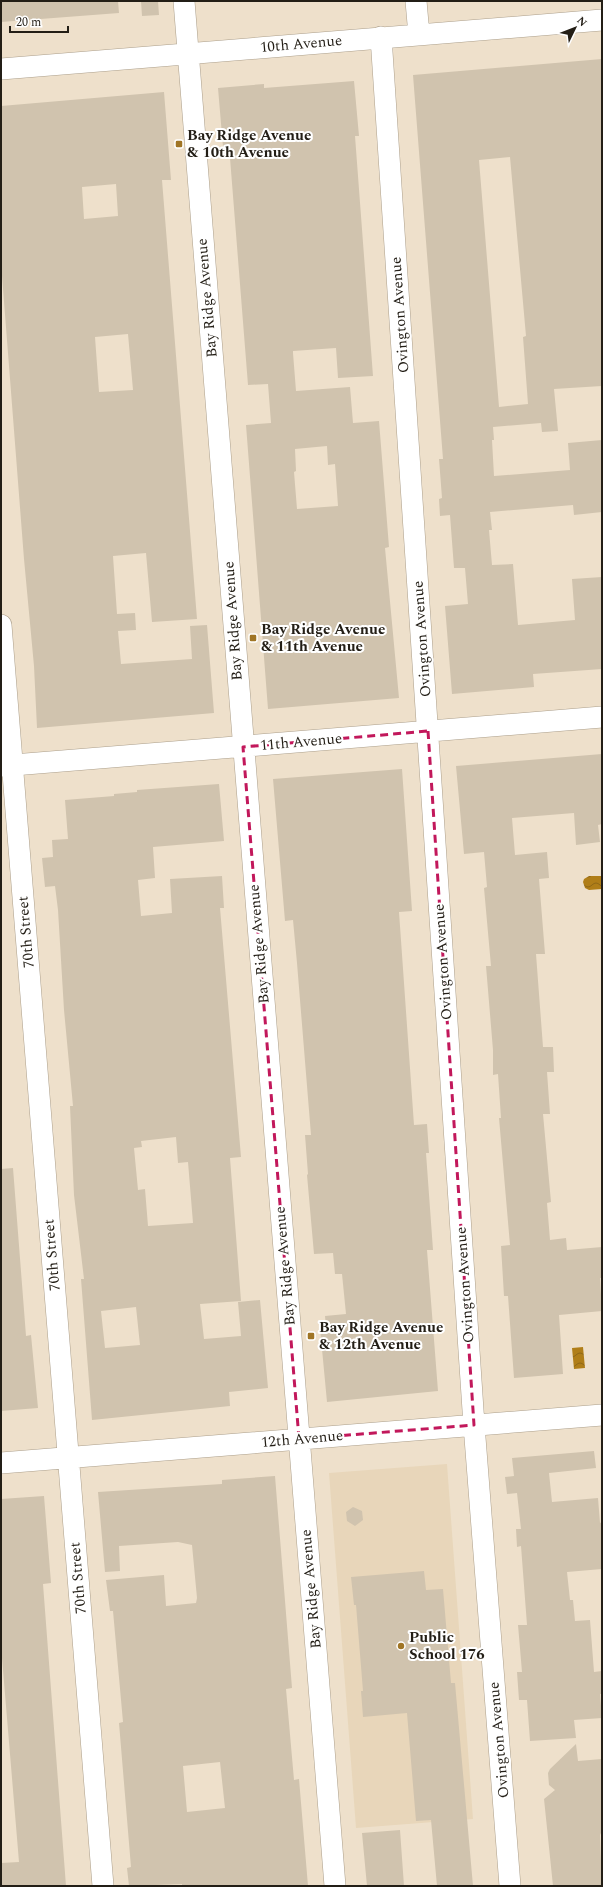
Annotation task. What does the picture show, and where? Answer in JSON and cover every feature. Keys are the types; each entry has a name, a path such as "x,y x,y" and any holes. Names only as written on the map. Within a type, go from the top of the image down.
{"street":[{"name":"Bay Ridge Avenue","path":"184,1 335,1886"},
{"path":"416,1 419,35"},
{"name":"10th Avenue","path":"1,68 602,20"},
{"name":"Ovington Avenue","path":"381,38 474,1425 510,1886"},
{"name":"70th Street","path":"1,625 7,766 68,1458 103,1886"},
{"name":"11th Avenue","path":"7,766 602,717"},
{"name":"12th Avenue","path":"1,1463 602,1415"}],"highlighted area":[{"path":"428,731 474,1425 299,1439 243,747"}],"shaded area":[{"name":"Public School 176","path":"447,1464 473,1819 356,1828 329,1473"}],"water":[{"path":"589,876 602,876 602,889 589,890 585,888 583,882 584,879"},
{"path":"583,1347 585,1368 574,1369 572,1348"}],"building":[{"path":"1,1 118,1 119,13 1,22"},
{"path":"141,1 158,1 159,15 142,16"},
{"path":"602,59 602,386 554,389 558,431 542,432 541,423 493,427 494,440 492,440 494,476 570,470 568,443 602,440 602,512 574,515 573,505 490,512 492,530 489,530 492,565 513,564 518,625 575,620 572,579 602,577 602,669 533,674 534,687 452,694 445,606 468,604 465,568 454,568 450,515 440,516 439,499 442,498 439,459 443,459 413,75","holes":["510,157 526,336 523,337 528,404 499,407 479,160"]},
{"path":"354,81 359,136 355,136 373,376 338,378 336,348 293,351 293,353 296,391 350,387 353,423 379,421 389,547 385,548 399,698 268,709 246,425 271,423 268,384 248,385 230,158 224,159 218,88 264,84 264,88","holes":["327,446 328,465 335,464 338,506 297,509 294,472 296,471 295,449"]},
{"path":"164,92 171,180 162,180 197,619 152,622 146,553 113,556 117,614 135,613 136,630 118,631 121,664 192,659 190,626 207,625 214,713 37,728 34,666 24,559 1,263 1,106","holes":["116,184 118,216 84,219 82,187","128,334 133,390 99,392 95,337"]},
{"path":"602,754 602,824 598,825 600,842 576,845 574,813 512,818 515,855 547,852 549,878 539,879 545,954 536,954 543,1047 553,1047 554,1072 547,1072 550,1114 543,1114 551,1202 547,1203 550,1240 566,1238 567,1250 602,1247 602,1278 600,1278 602,1311 559,1315 563,1374 514,1378 508,1296 504,1296 501,1246 510,1245 499,1118 501,1118 498,1074 493,1075 493,1050 486,966 491,966 484,888 487,887 484,852 464,854 456,766"},
{"path":"402,769 412,911 399,912 414,1125 427,1124 429,1153 426,1153 433,1250 427,1250 438,1391 327,1402 320,1328 326,1327 325,1316 346,1314 342,1274 335,1274 333,1253 314,1254 305,1135 311,1135 297,963 293,920 285,921 273,779"},
{"path":"219,784 224,841 153,847 155,878 138,880 141,916 172,913 170,879 222,876 224,908 220,908 241,1157 230,1158 241,1301 200,1304 204,1339 241,1336 238,1302 260,1300 268,1388 229,1392 230,1406 92,1420 81,1279 84,1279 74,1195 70,1106 73,1106 64,1010 58,910 55,886 45,887 42,858 53,857 52,840 68,839 65,800 114,796 114,794 137,792 137,790","holes":["176,1137 178,1163 188,1162 193,1223 148,1226 145,1189 138,1190 134,1148 142,1147 141,1141","136,1307 140,1345 105,1348 101,1311"]},
{"path":"13,1168 26,1336 31,1335 38,1408 1,1411 1,1169"},
{"path":"594,1451 596,1468 549,1473 552,1502 598,1498 600,1523 602,1522 602,1569 567,1572 570,1600 573,1600 575,1621 590,1620 594,1672 602,1671 602,1694 600,1694 602,1718 574,1720 576,1738 530,1741 527,1700 519,1700 517,1672 522,1672 518,1625 527,1625 521,1546 517,1547 516,1529 521,1529 517,1493 507,1494 505,1477 514,1476 512,1458"},
{"path":"275,1476 292,1688 286,1689 294,1780 299,1779 308,1886 182,1886 182,1884 129,1886 127,1868 131,1867 119,1723 123,1722 113,1611 110,1611 106,1580 164,1575 166,1606 196,1603 197,1598 192,1545 178,1542 119,1546 120,1571 105,1572 98,1492 222,1484 222,1480","holes":["220,1762 225,1808 187,1812 183,1766"]},
{"path":"44,1496 51,1583 43,1584 66,1886 1,1886 1,1863 19,1862 1,1646 1,1499"},
{"path":"353,1507 362,1511 363,1520 355,1526 347,1521 346,1512"},
{"path":"424,1571 426,1590 443,1589 451,1683 455,1683 473,1886 437,1886 431,1820 416,1821 407,1713 363,1717 361,1691 363,1691 356,1605 354,1605 351,1577"},
{"path":"576,1744 578,1761 602,1759 602,1831 600,1835 602,1886 553,1886 544,1799 555,1790 549,1785 548,1773 550,1769"},
{"path":"400,1830 404,1886 367,1886 362,1833"}],"place":[{"name":"Bay Ridge Avenue & 10th Avenue","path":"179,144"},
{"name":"Bay Ridge Avenue & 11th Avenue","path":"253,638"},
{"name":"Bay Ridge Avenue & 12th Avenue","path":"311,1336"},
{"name":"Public School 176","path":"401,1646"}]}
